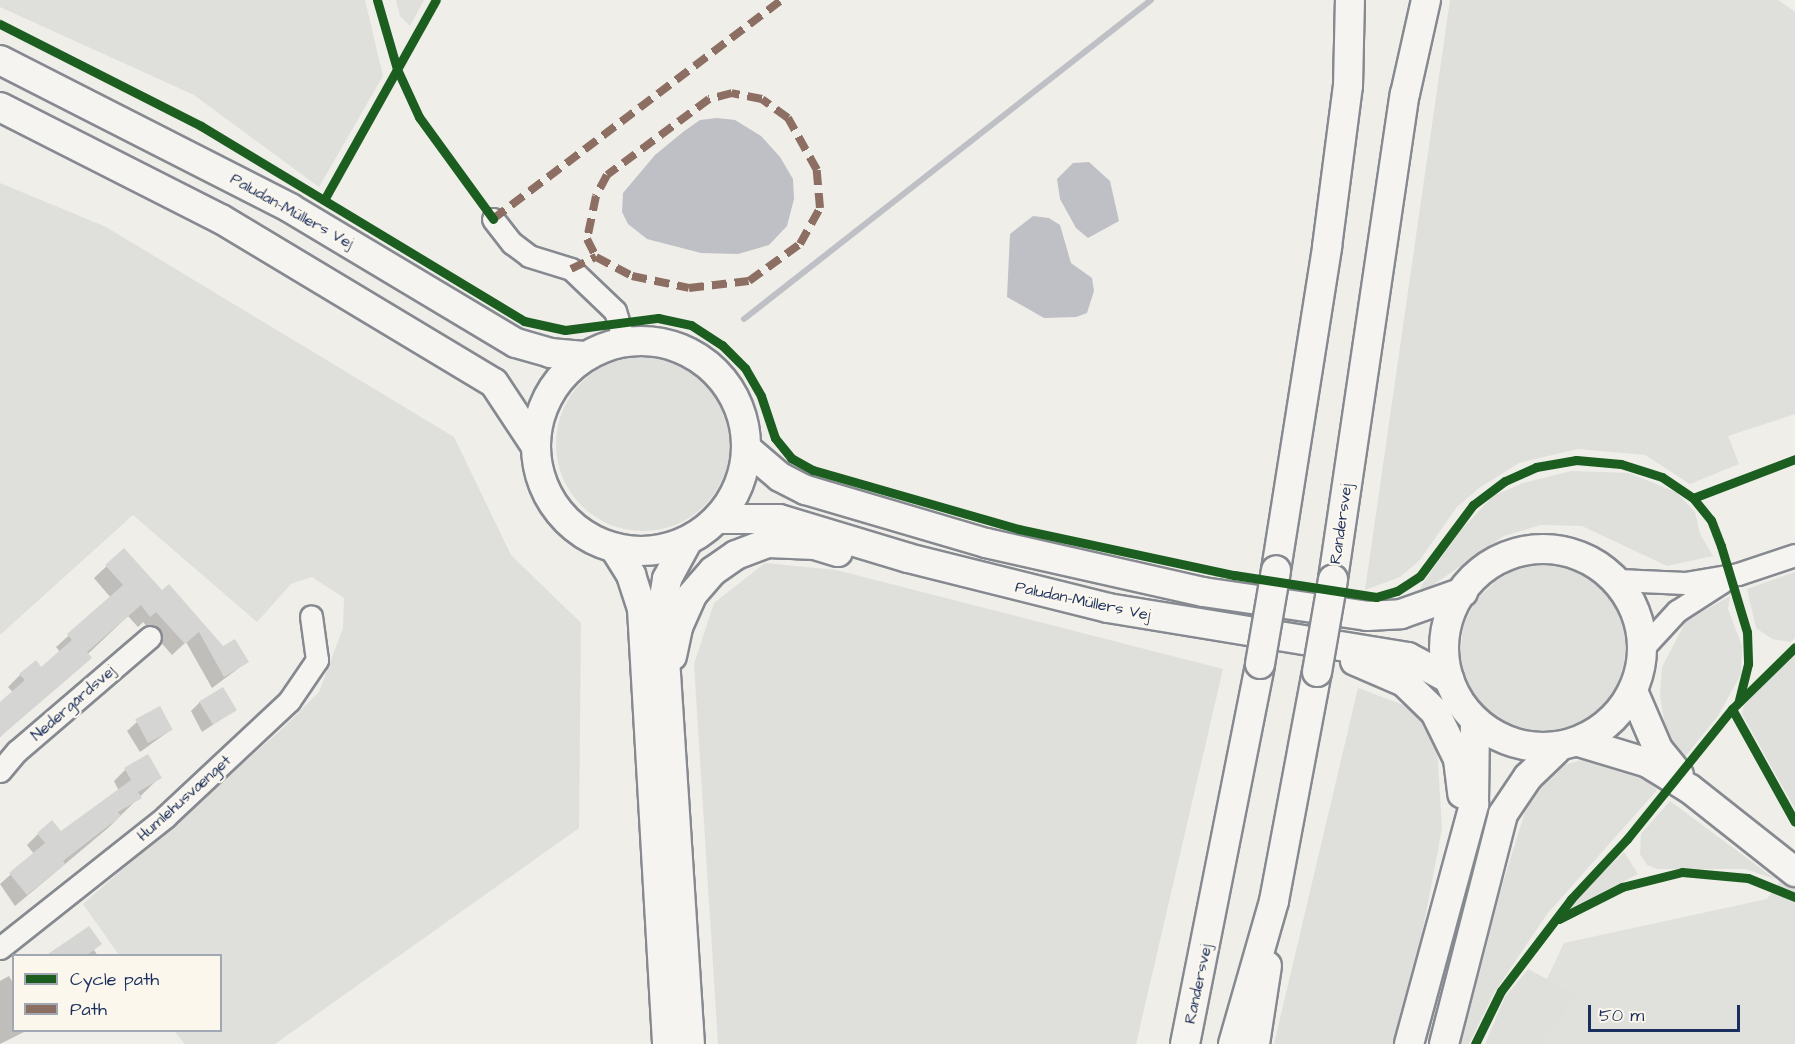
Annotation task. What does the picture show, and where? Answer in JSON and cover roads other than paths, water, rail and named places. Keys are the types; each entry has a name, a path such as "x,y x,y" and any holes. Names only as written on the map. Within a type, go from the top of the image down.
{"main road":[{"name":"Randersvej","path":"1185,1044 1260,664 1327,248 1348,86 1350,0"},
{"path":"1348,86 1367,0"},
{"path":"1405,94 1407,0"},
{"name":"Randersvej","path":"1233,1044 1274,901 1317,672 1333,579 1405,94 1426,0"},
{"name":"Paludan-Müllers Vej","path":"0,60 291,208 516,343 550,353 584,356"},
{"path":"0,107 221,219 494,383 535,445 546,494 564,519 587,538 615,549 656,550 687,542 717,519 734,497 743,474 747,449 743,418 731,390 711,366 675,346 655,340 624,341 584,356 560,377 543,404 535,445"},
{"path":"747,449 780,477 806,490 986,543 1203,592 1367,616 1401,614 1463,592"},
{"name":"Paludan-Müllers Vej","path":"717,519 779,519 908,558 1108,608 1305,643 1408,657 1449,680"},
{"path":"687,542 667,579 663,601 690,1044"},
{"path":"667,680 678,627 692,595 713,571 736,555 768,543 815,546 856,558 908,558"},
{"path":"1444,1044 1503,814 1528,777 1567,746 1605,726 1634,691 1642,649 1635,611 1618,580 1589,558 1559,547 1530,547 1500,556 1480,571 1463,592 1444,644 1449,680 1475,722 1499,741 1527,750 1567,746 1648,763 1690,789 1795,872"},
{"path":"615,549 631,575 642,609 667,1044"},
{"path":"1305,643 1386,672 1418,692 1435,712 1448,733 1461,779 1459,856"},
{"path":"1634,691 1658,749 1690,789"},
{"path":"1409,1044 1474,804 1475,722"},
{"path":"1255,1044 1274,901"}],"street":[{"path":"493,219 512,243 529,256 571,269 615,311 624,341"},
{"path":"1642,649 1697,595 1738,574 1795,555"},
{"path":"1618,580 1685,583 1738,574"},
{"name":"Humlehusvænget","path":"0,948 165,817 289,701 316,660 311,616"},
{"name":"Nedergårdsvej","path":"0,771 18,751 150,637"}],"waterway":[{"path":"744,319 1151,0"}]}
